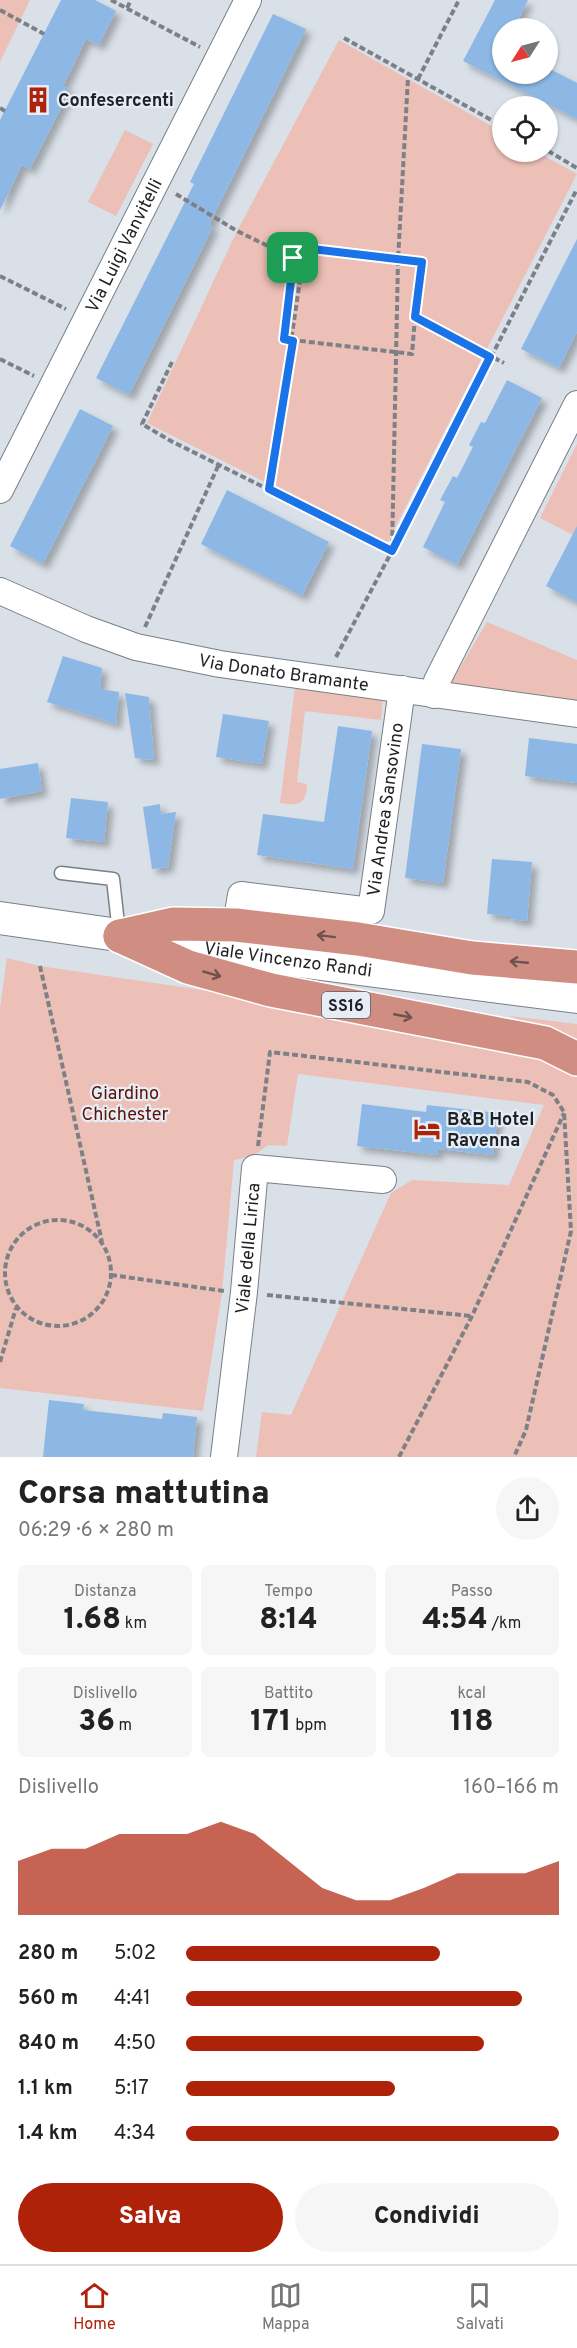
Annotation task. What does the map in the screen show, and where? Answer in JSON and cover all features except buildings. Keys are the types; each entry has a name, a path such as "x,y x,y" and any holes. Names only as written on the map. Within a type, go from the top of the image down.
{"highway":[{"path":"120,936 173,924 236,925 358,939 472,958 577,967"},
{"name":"SS16","path":"120,936 188,967 272,990 546,1043 577,1059"}],"street":[{"name":"Via Luigi Vanvitelli","path":"0,490 156,184 180,130 248,0"},
{"path":"434,695 437,681 577,404"},
{"name":"Via Donato Bramante","path":"0,591 86,629 136,647 220,664 577,714"},
{"name":"Via Andrea Sansovino","path":"236,925 241,895 371,911 402,689"},
{"name":"Viale Vincenzo Randi","path":"0,918 577,997"},
{"name":"Viale della Lirica","path":"224,1457 244,1292 255,1168 383,1179"}],"lane":[{"path":"61,873 113,879 120,936"}],"path":[{"path":"111,0 204,48"},
{"path":"127,8 131,0"},
{"path":"418,79 459,0"},
{"path":"0,10 44,34"},
{"path":"344,38 492,120"},
{"path":"392,551 398,260 408,78"},
{"path":"0,108 5,111"},
{"path":"558,157 577,168"},
{"path":"156,184 237,231 293,258"},
{"path":"331,666 577,189"},
{"path":"269,489 293,341 306,240"},
{"path":"295,247 398,260 422,262 412,354 284,339 295,247"},
{"path":"0,276 70,311"},
{"path":"415,317 504,363"},
{"path":"0,359 36,377"},
{"path":"172,362 142,424 392,551"},
{"path":"136,647 219,464"},
{"path":"40,966 102,1243 109,1258 111,1275 108,1293 98,1309 84,1320 66,1326 39,1323 16,1308 6,1288 2,1265 15,1241 36,1223 54,1219 72,1221 89,1230 102,1243"},
{"path":"255,1168 270,1052 528,1082 554,1095 564,1112 571,1231 526,1430 514,1457"},
{"path":"399,1457 472,1316 564,1112"},
{"path":"111,1275 244,1292 472,1316"},
{"path":"0,1362 16,1308"}],"green space":[{"path":"0,0 30,0 0,62"},
{"path":"339,40 492,126 492,162 555,162 577,174 387,543 147,423 237,231"},
{"path":"125,130 153,144 116,216 88,202"},
{"path":"577,444 577,537 540,518"},
{"path":"487,622 577,660 577,705 448,688"},
{"path":"295,688 383,699 381,720 305,711 297,782 307,784 303,800 292,804 280,803"},
{"name":"Giardino Chichester","path":"7,958 40,966 249,997 542,1051 577,1073 577,1457 256,1457 262,1412 291,1415 391,1193 412,1180 509,1185 544,1105 298,1074 287,1146 268,1145 253,1156 234,1160 222,1293 203,1411 0,1388 0,1008"},
{"path":"509,1016 577,1024 577,1043 574,1041"}],"place":[{"name":"Confesercenti","path":"38,100"},
{"name":"B&B Hotel Ravenna","path":"427,1129"}],"route":[{"path":"295,247 422,262 415,317 490,357 392,551 269,489 293,341 284,339 293,258 295,247"}]}
